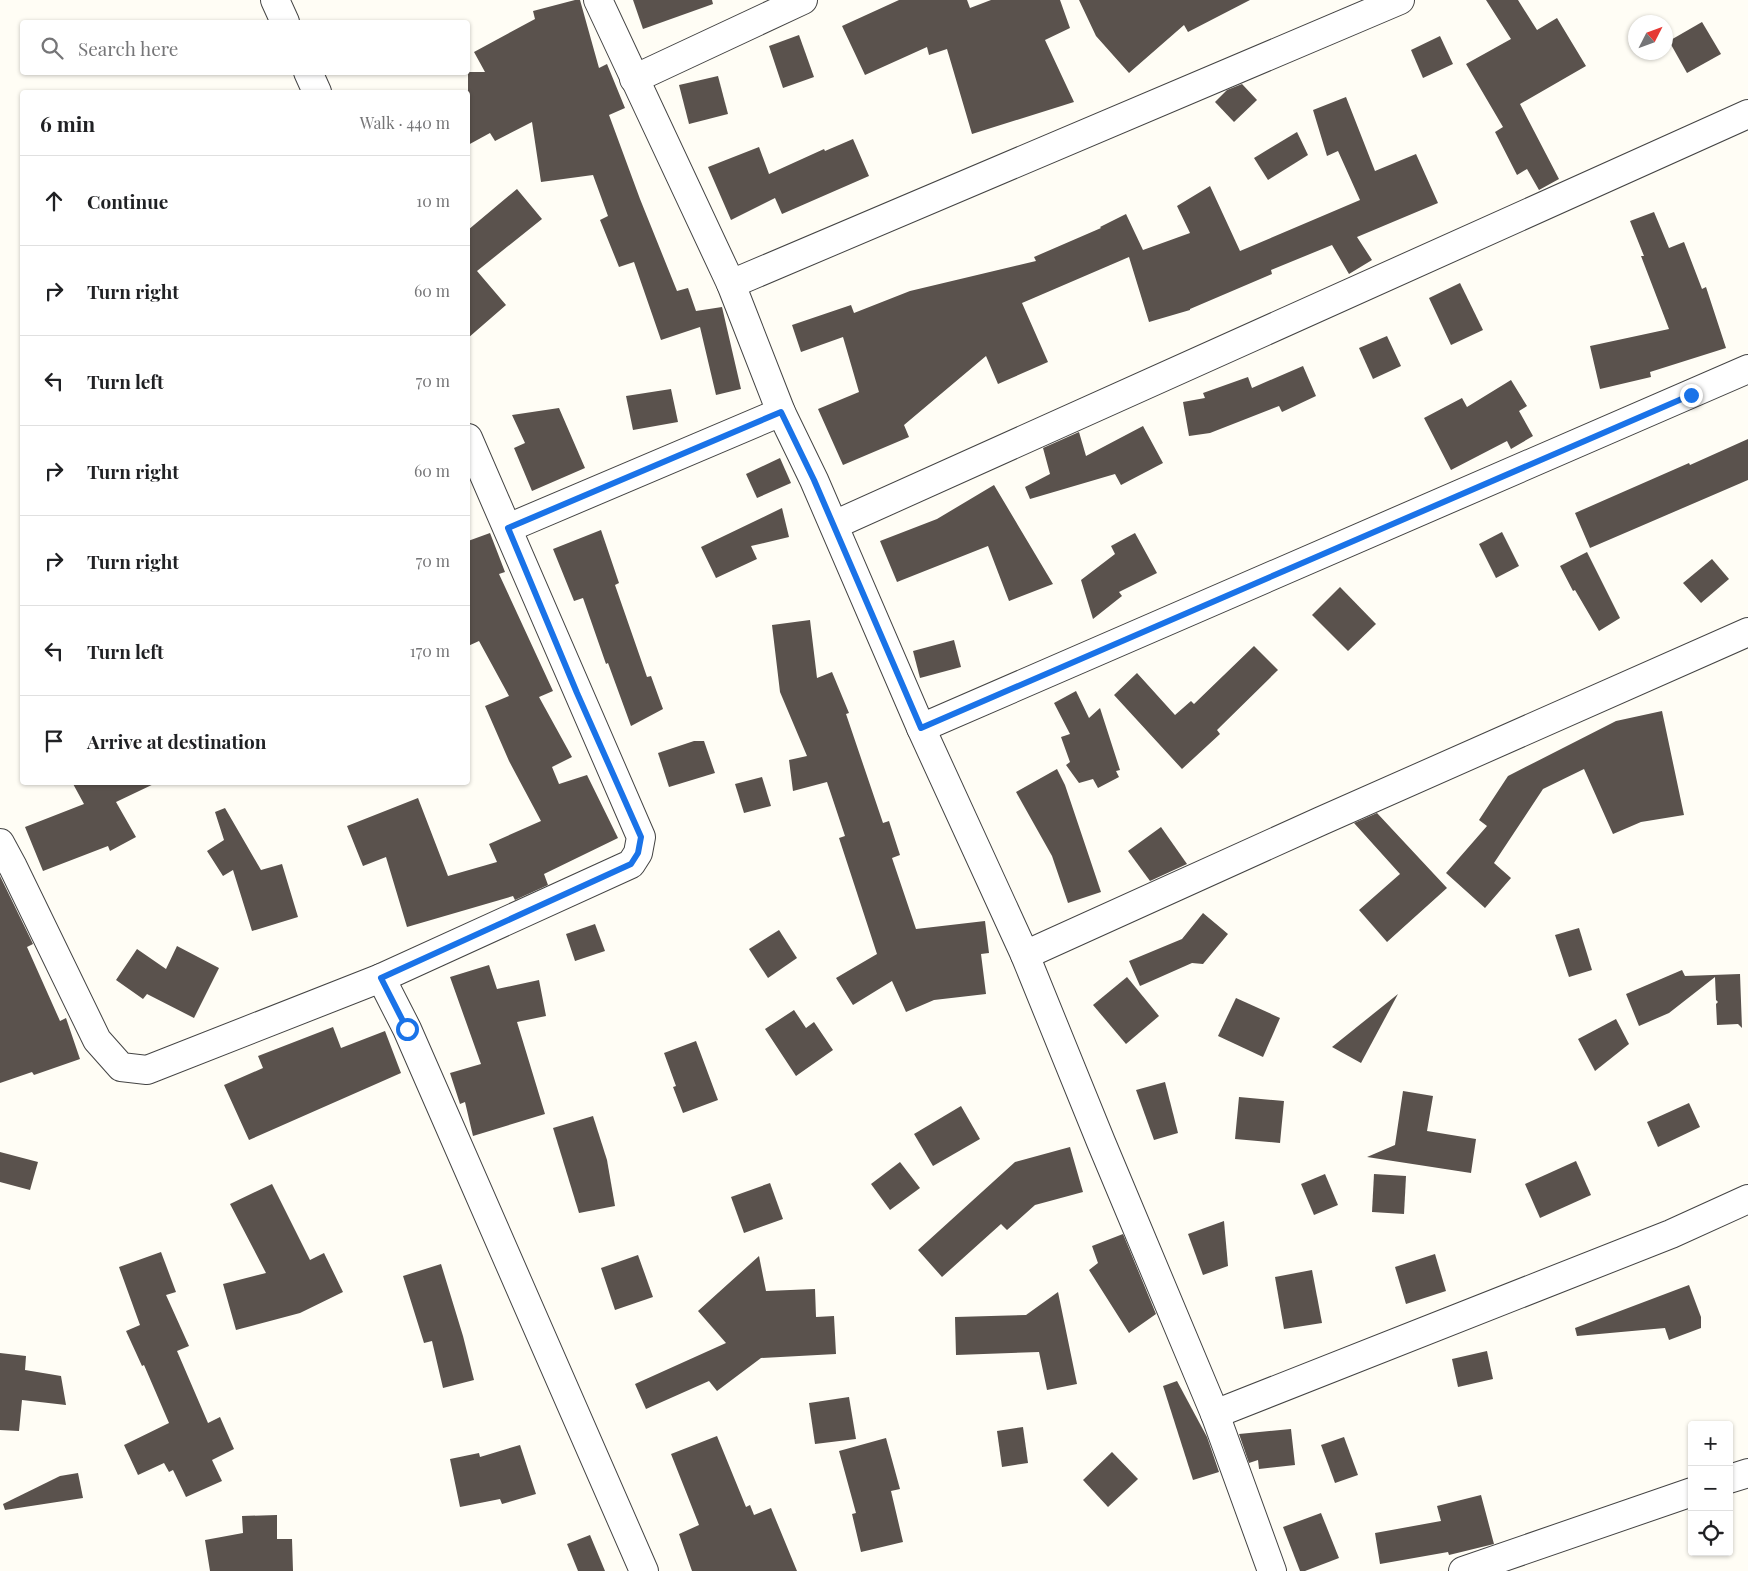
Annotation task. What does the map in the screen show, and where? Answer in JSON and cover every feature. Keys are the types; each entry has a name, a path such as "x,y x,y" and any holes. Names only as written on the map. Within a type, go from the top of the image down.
{"street":[{"path":"275,0 284,20"},
{"path":"598,0 731,284 781,412 834,526 921,728 1025,955 1215,1414 1272,1571"},
{"path":"634,79 803,0"},
{"path":"731,284 1400,0"},
{"path":"309,75 315,90"},
{"path":"834,526 1748,114"},
{"path":"921,728 1748,369"},
{"path":"508,528 781,412"},
{"path":"0,843 97,1040 121,1066 147,1070 381,978 631,864 638,853 641,837 470,442"},
{"path":"1025,955 1320,821 1748,632"},
{"path":"381,978 407,1029 644,1571"},
{"path":"1215,1414 1671,1234 1748,1199"},
{"path":"1733,1478 1748,1473"},
{"path":"1463,1571 1688,1493"}],"building":[{"path":"580,0 599,68 607,64 625,108 609,115 677,291 688,288 696,311 722,307 741,389 716,395 700,327 661,340 634,262 619,267 600,220 608,216 593,175 541,182 532,122 495,141 490,133 470,144 470,90 468,90 468,75 470,75 470,72 485,72 474,52 535,19 533,11"},
{"path":"633,0 712,0 713,4 643,29"},
{"path":"899,0 967,0 970,8 991,0 1060,0 1070,28 1045,40 1074,102 972,134 947,49 929,55 927,47 865,75 842,26"},
{"path":"1079,0 1250,0 1188,32 1184,25 1129,73 1096,36"},
{"path":"1486,0 1518,0 1537,30 1557,18 1586,66 1520,104 1559,179 1539,190 1527,169 1517,175 1495,132 1503,127 1466,64 1511,39"},
{"path":"1702,22 1721,54 1687,73 1673,48 1673,39"},
{"path":"799,35 814,77 783,88 769,46"},
{"path":"1440,36 1453,64 1423,78 1411,50"},
{"path":"718,76 728,114 689,124 679,85"},
{"path":"1242,84 1257,100 1234,122 1215,102 1227,90"},
{"path":"1346,97 1375,171 1416,154 1438,203 1357,237 1372,260 1349,274 1332,245 1271,270 1272,274 1190,310 1149,322 1129,257 1022,303 1048,362 998,384 986,356 904,425 909,437 843,465 818,409 859,392 843,337 801,352 792,325 851,305 854,313 910,291 1036,261 1034,257 1101,228 1126,214 1143,250 1190,233 1177,206 1210,186 1240,251 1360,200 1338,151 1327,156 1313,110"},
{"path":"1297,132 1308,155 1268,180 1254,158"},
{"path":"853,139 869,176 782,214 775,198 731,220 708,167 759,147 769,174 824,149 825,151"},
{"path":"517,189 542,219 477,271 506,305 470,336 470,228"},
{"path":"1654,212 1669,248 1684,242 1702,289 1706,287 1726,348 1650,372 1651,377 1600,389 1590,346 1669,329 1641,256 1644,256 1630,221"},
{"path":"1460,283 1483,330 1451,345 1429,298"},
{"path":"1387,336 1401,366 1373,379 1359,348"},
{"path":"1303,366 1316,396 1282,412 1279,406 1210,433 1189,436 1183,402 1205,398 1203,393 1248,377 1252,388"},
{"path":"1511,380 1527,406 1519,411 1533,436 1511,449 1507,441 1451,470 1424,418 1462,398 1467,407"},
{"path":"671,389 678,422 633,430 626,396"},
{"path":"559,408 585,468 532,491 514,448 525,443 512,415"},
{"path":"1143,426 1163,463 1121,485 1115,474 1030,499 1025,487 1050,474 1043,448 1079,432 1086,456"},
{"path":"1748,439 1748,480 1590,548 1575,513"},
{"path":"780,458 791,483 757,498 746,474"},
{"path":"994,485 1053,584 1009,601 988,546 897,582 880,541 937,519"},
{"path":"782,508 789,537 751,546 757,559 716,578 701,547"},
{"path":"601,530 619,583 615,585 647,677 651,676 663,709 631,726 608,663 606,664 583,598 574,601 553,549"},
{"path":"1502,532 1519,566 1496,578 1479,544"},
{"path":"490,533 505,572 499,574 553,691 539,697 572,757 552,767 559,784 587,775 618,838 544,874 548,885 515,900 513,896 407,927 386,857 363,866 347,826 418,798 448,876 497,862 489,844 541,821 509,761 485,706 509,696 479,641 470,645 470,540"},
{"path":"1135,533 1157,573 1119,592 1122,596 1093,619 1081,580 1115,554 1111,546"},
{"path":"1587,552 1620,618 1599,631 1575,590 1573,591 1560,566"},
{"path":"1712,559 1729,579 1701,603 1683,583"},
{"path":"1340,587 1376,624 1348,651 1312,615"},
{"path":"810,620 817,678 832,672 849,713 846,714 883,823 889,821 900,855 892,858 916,929 985,921 989,953 981,954 986,994 934,1000 906,1012 892,981 853,1005 836,978 877,954 839,838 845,836 827,782 793,791 789,760 807,756 780,692 772,625"},
{"path":"954,640 961,667 920,678 913,651"},
{"path":"1254,646 1278,670 1217,730 1220,734 1182,769 1114,695 1137,673 1175,715 1191,701 1194,704"},
{"path":"1076,691 1089,718 1100,708 1120,770 1116,771 1119,777 1098,788 1093,779 1079,783 1066,765 1070,762 1061,737 1070,734 1054,703"},
{"path":"1662,711 1684,815 1641,822 1613,834 1584,769 1543,789 1494,863 1511,878 1485,908 1446,873 1487,826 1479,820 1508,776 1616,721"},
{"path":"694,741 704,741 715,773 669,787 658,753"},
{"path":"1057,769 1065,785 1101,892 1068,903 1052,856 1016,792"},
{"path":"762,777 771,806 744,813 735,784"},
{"path":"74,785 152,785 116,802 136,837 110,851 108,846 43,871 25,827 84,804"},
{"path":"225,808 261,870 282,864 298,917 252,931 233,870 223,876 207,851 224,840 215,812"},
{"path":"1377,813 1447,888 1387,942 1359,910 1400,874 1354,823"},
{"path":"1161,827 1187,864 1150,881 1128,851"},
{"path":"0,876 33,944 27,947 60,1021 66,1018 80,1059 34,1075 32,1072 0,1083"},
{"path":"1203,913 1228,934 1203,964 1192,963 1140,986 1129,961 1182,939"},
{"path":"595,924 605,951 575,961 566,934"},
{"path":"1579,928 1592,970 1569,977 1555,935"},
{"path":"779,930 797,958 768,978 749,949"},
{"path":"177,946 219,968 194,1018 147,994 143,999 116,980 137,949 166,969"},
{"path":"489,965 497,989 539,980 546,1016 517,1022 545,1114 473,1136 465,1102 460,1104 450,1073 481,1064 450,977"},
{"path":"1682,970 1685,976 1740,974 1742,1028 1738,1024 1717,1025 1716,1004 1718,1002 1716,1000 1715,977 1669,1013 1639,1026 1626,994"},
{"path":"1127,977 1159,1016 1126,1044 1093,1005"},
{"path":"1398,994 1361,1063 1332,1047"},
{"path":"1236,998 1280,1018 1263,1057 1218,1036"},
{"path":"794,1010 806,1028 814,1022 833,1050 796,1076 765,1029"},
{"path":"1616,1019 1629,1044 1595,1071 1578,1039"},
{"path":"333,1027 341,1048 385,1031 401,1073 249,1140 224,1085 263,1068 258,1056"},
{"path":"696,1041 718,1100 683,1113 673,1087 676,1086 664,1053"},
{"path":"1165,1082 1178,1133 1154,1140 1136,1090"},
{"path":"1403,1091 1433,1096 1427,1131 1476,1139 1471,1173 1367,1157 1395,1145"},
{"path":"1239,1097 1284,1101 1280,1143 1235,1139"},
{"path":"1689,1103 1700,1127 1658,1147 1647,1122"},
{"path":"961,1106 980,1139 933,1166 914,1134"},
{"path":"593,1116 607,1160 615,1206 579,1213 553,1128"},
{"path":"1070,1147 1083,1192 1035,1205 1007,1230 1001,1224 942,1277 918,1250 1015,1162"},
{"path":"0,1152 38,1162 30,1190 0,1182"},
{"path":"1576,1161 1591,1195 1540,1218 1525,1184"},
{"path":"900,1162 920,1188 890,1210 871,1184"},
{"path":"1325,1174 1338,1205 1314,1215 1301,1184"},
{"path":"1374,1174 1406,1176 1404,1214 1372,1212"},
{"path":"770,1183 783,1219 744,1233 731,1197"},
{"path":"272,1184 310,1260 324,1253 343,1292 300,1313 236,1330 223,1284 266,1273 230,1204"},
{"path":"1224,1221 1228,1266 1203,1275 1188,1234"},
{"path":"1123,1234 1156,1314 1129,1333 1089,1270 1098,1263 1092,1246"},
{"path":"161,1252 176,1292 166,1295 189,1346 177,1351 208,1423 220,1417 234,1449 212,1460 222,1481 186,1497 173,1470 169,1472 164,1463 138,1475 124,1445 169,1423 144,1365 142,1366 126,1331 140,1325 119,1267"},
{"path":"1435,1254 1446,1291 1406,1304 1395,1267"},
{"path":"638,1255 653,1297 615,1310 601,1268"},
{"path":"759,1256 766,1291 815,1289 816,1317 834,1316 836,1354 761,1358 717,1391 709,1381 646,1409 635,1384 726,1343 698,1311"},
{"path":"441,1264 474,1380 443,1388 432,1341 424,1343 403,1276"},
{"path":"1312,1270 1322,1323 1284,1329 1275,1277"},
{"path":"1689,1285 1701,1317 1701,1328 1669,1340 1665,1328 1577,1336 1575,1328"},
{"path":"1058,1292 1077,1384 1047,1390 1039,1352 956,1355 955,1317 1026,1315"},
{"path":"1487,1351 1493,1379 1458,1387 1452,1359"},
{"path":"0,1353 26,1356 25,1370 61,1376 66,1405 22,1400 19,1431 0,1430"},
{"path":"1177,1381 1207,1437 1219,1472 1193,1480 1163,1386"},
{"path":"849,1397 856,1439 815,1444 809,1403"},
{"path":"1023,1427 1028,1463 1002,1467 997,1431"},
{"path":"1291,1429 1295,1465 1259,1469 1258,1460 1249,1463 1239,1434"},
{"path":"717,1436 746,1507 750,1505 754,1515 771,1508 797,1571 692,1571 679,1534 699,1525 671,1454"},
{"path":"1344,1437 1358,1475 1335,1483 1321,1445"},
{"path":"886,1438 900,1489 891,1491 903,1542 861,1552 852,1514 856,1513 839,1451"},
{"path":"520,1445 536,1494 502,1504 500,1499 460,1507 450,1459 479,1453 480,1457"},
{"path":"1112,1452 1138,1479 1108,1507 1083,1480"},
{"path":"78,1473 83,1498 5,1510 3,1504 60,1476"},
{"path":"1481,1495 1494,1544 1449,1555 1448,1552 1380,1564 1375,1533 1441,1521 1437,1506"},
{"path":"1321,1513 1339,1558 1305,1571 1300,1571 1283,1527"},
{"path":"277,1515 277,1539 292,1539 293,1571 210,1571 205,1540 243,1533 242,1516"},
{"path":"590,1535 605,1571 578,1571 567,1544"}],"route":[{"path":"407,1029 381,978 631,864 638,853 641,837 577,693 508,528 781,412 814,480 921,728 1691,395"}]}
